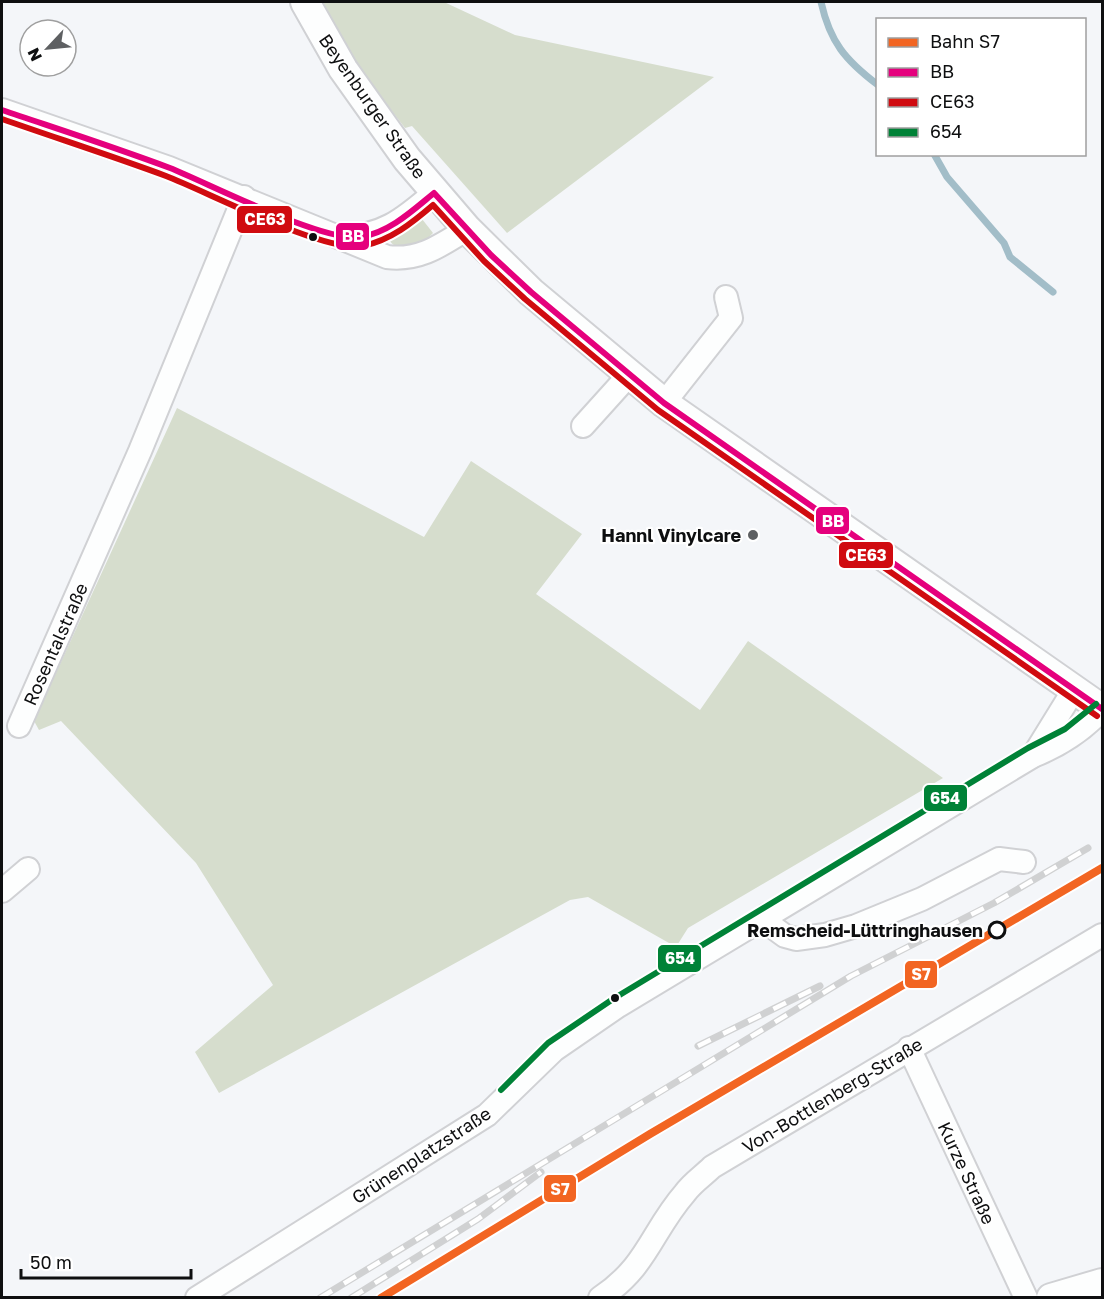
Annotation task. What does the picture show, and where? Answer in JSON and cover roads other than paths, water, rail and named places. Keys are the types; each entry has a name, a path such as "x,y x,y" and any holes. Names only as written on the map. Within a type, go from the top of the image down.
{"main road":[{"name":"Beyenburger Straße","path":"305,2 343,69 434,193 466,229 531,292 664,403 1102,709"},
{"path":"1051,1298 1102,1282"}],"street":[{"path":"2,110 169,168 244,197 371,253 405,259 435,249 466,229"},
{"path":"330,235 360,237 381,230 400,221 434,193"},
{"name":"Rosentalstraße","path":"19,726 140,451 244,197"},
{"path":"664,403 731,318 726,297"},
{"path":"583,426 629,375"},
{"name":"Grünenplatzstraße","path":"1033,756 1075,688"},
{"name":"Grünenplatzstraße","path":"197,1298 487,1115 554,1050 574,1035 767,915 1033,756 1069,739 1102,709"},
{"path":"767,915 774,928 785,936 795,939 825,935 856,926 922,899 999,859 1024,862"},
{"path":"2,891 28,869"},
{"name":"Von-Bottlenberg-Straße","path":"600,1298 619,1285 636,1267 685,1192 712,1167 1102,935"},
{"name":"Kurze Straße","path":"909,1048 1026,1298"}],"waterway":[{"path":"821,2 829,28 840,49 856,67 876,83"},
{"path":"935,156 947,177 1004,243 1010,257 1053,292"}],"railway":[{"path":"320,1298 851,976 994,903 1088,848"},
{"path":"698,1046 820,986"},
{"path":"351,1298 478,1219 541,1172"}],"rail line":[{"name":"S7","path":"381,1298 650,1134 1102,868"}],"place":[{"name":"Hannl Vinylcare","path":"753,535"},
{"name":"Remscheid-Lüttringhausen","path":"997,930"}]}
